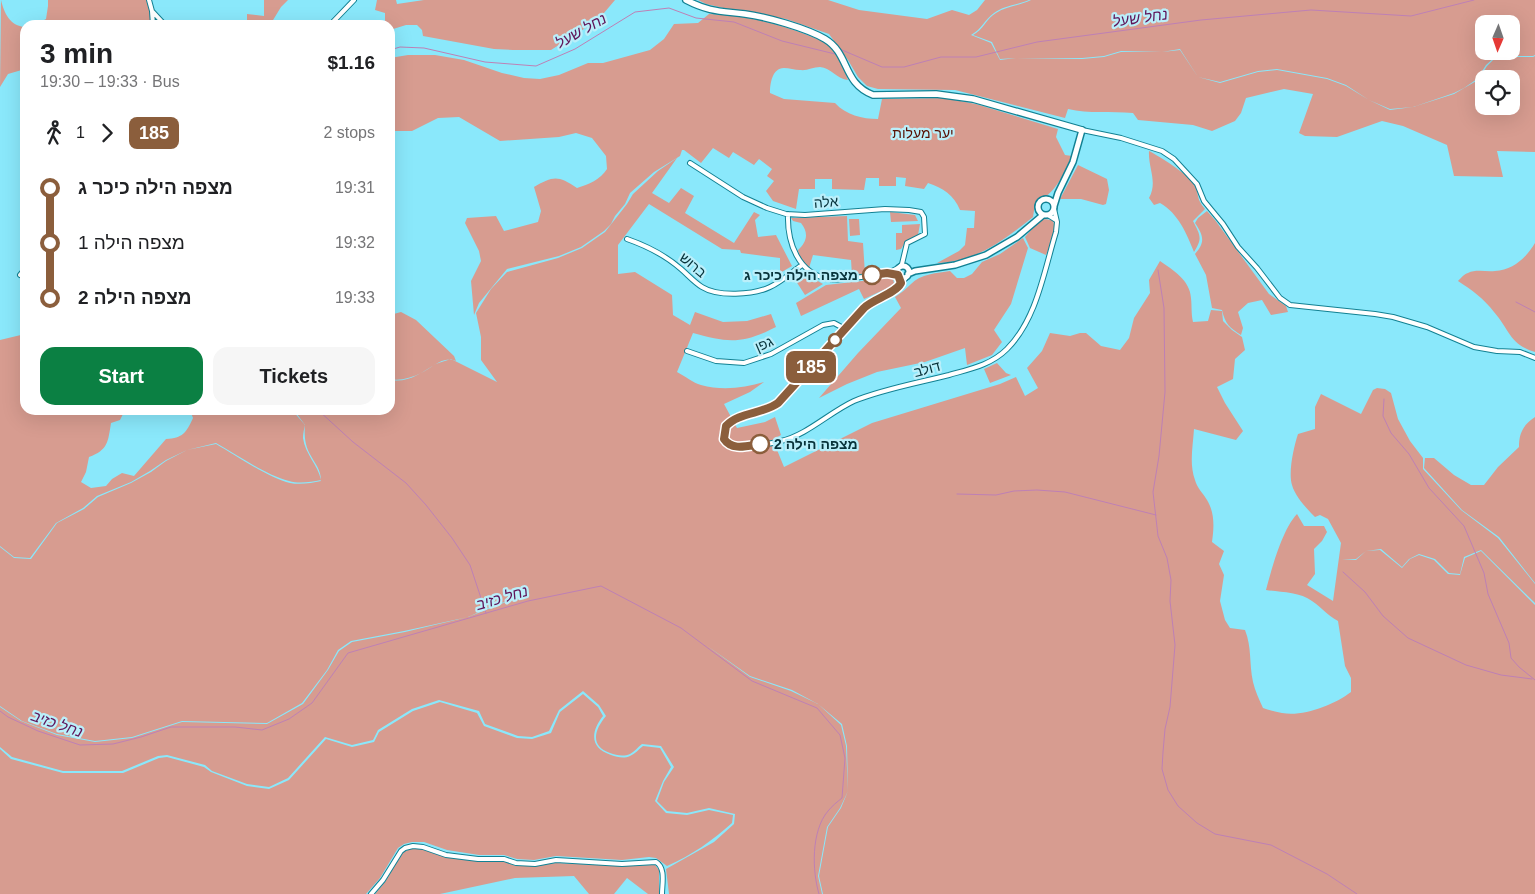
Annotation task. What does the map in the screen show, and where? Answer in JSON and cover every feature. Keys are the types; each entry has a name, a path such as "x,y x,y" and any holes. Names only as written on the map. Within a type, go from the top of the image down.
{"main road":[{"path":"686,0 714,11 764,18 824,38 836,48 855,84 864,92 873,95 957,96 973,98 1082,130"}],"street":[{"path":"149,0 153,20"},
{"path":"335,20 354,0"},
{"path":"152,11 160,20"},
{"path":"788,214 788,228 793,247 802,265 816,275 831,280 904,270 955,266 985,256 1015,238 1054,207 1058,193 1073,162 1082,130 1121,138 1156,149 1174,159 1197,184 1204,201 1223,224 1238,247 1280,298 1290,305 1393,317 1428,327 1474,347 1497,352 1520,352 1535,358"},
{"name":"אלה","path":"690,162 743,197 767,208 788,214 805,215 874,209 917,210 923,214 925,234 908,243 904,270"},
{"path":"1034,222 1038,204 1058,193"},
{"path":"1046,199 1051,201 1054,207"},
{"name":"דולב","path":"844,329 778,403 764,411 732,420 724,430 724,439 730,445 740,447 786,440 854,401 974,368 999,356 1020,333 1030,314 1056,232 1057,222 1054,207"},
{"path":"1038,209 1057,222"},
{"name":"ברוש","path":"627,240 643,245 662,255 700,286 721,292 742,293 762,290 774,285 802,265"},
{"path":"899,276 904,270"},
{"path":"887,273 903,278 904,270"},
{"path":"898,288 904,270"},
{"path":"844,329 868,304 898,288 901,283 899,276"},
{"name":"גפן","path":"687,352 716,361 744,363 772,354 823,325 834,323 844,329"},
{"path":"372,894 401,851 413,846 423,846 446,854 478,859 504,859 516,863 534,864 556,860 622,864 656,862 660,864 662,869 662,894"}],"green space":[{"path":"1,0 8,18 20,26 20,70 8,74 0,87"},
{"path":"48,0 150,0 153,20 44,20 46,19"},
{"path":"264,0 288,0 273,20 247,20 247,14 264,16"},
{"path":"377,0 396,0 397,4 424,0 615,0 598,20 551,50 494,49 423,36 422,30 417,25 406,25 395,28 395,20 385,20 385,13 375,10"},
{"path":"698,0 828,0 859,10 927,19 952,10 969,15 977,10 985,0 1029,0 998,10 971,35 991,43 1000,60 1016,58 1082,59 1104,57 1121,52 1180,50 1198,77 1220,83 1258,72 1277,70 1327,79 1346,86 1390,110 1413,107 1454,94 1475,82 1475,115 1520,115 1520,70 1484,70 1493,60 1520,60 1520,57 1535,56 1535,152 1497,151 1503,177 1454,176 1447,145 1403,126 1382,121 1337,137 1305,136 1299,133 1313,94 1284,89 1246,98 1241,113 1235,121 1212,131 1193,125 1138,120 1133,113 1068,109 1065,118 955,90 878,89 867,86 858,77 829,34 786,19 706,4"},
{"path":"1031,0 1535,0 1535,55 1520,56 1520,15 1475,15 1475,60 1492,60 1483,70 1475,70 1475,80 1454,93 1413,107 1390,109 1369,100 1346,85 1327,78 1277,69 1258,71 1220,82 1198,77 1180,49 1162,52 1121,51 1104,56 1082,58 1000,59 992,42 973,35 990,18 1004,9"},
{"name":"יער מעלות","path":"709,14 748,18 798,31 816,38 836,52 848,80 820,67 803,70 780,69 772,77 770,93 784,99 835,103 844,111 855,116 878,119 882,99 944,98 976,104 1058,129 1056,137 1065,155 1072,156 1053,189 1035,204 1033,217 1011,234 977,254 951,262 937,263 959,251 965,245 967,228 974,228 975,211 960,210 951,196 933,185 928,183 924,189 905,186 906,178 896,177 896,186 879,186 879,178 866,178 864,190 832,189 832,179 815,179 815,189 799,189 796,209 773,201 766,191 774,181 767,176 772,169 759,159 754,165 733,152 729,158 713,148 701,163 682,150 680,156 654,172 630,193 611,224 581,247 559,256 507,269 479,303 474,315 471,281 481,261 479,251 465,223 467,218 496,216 504,231 538,222 541,211 534,187 555,178 577,188 590,183 598,179 607,169 606,156 592,138 576,133 559,137 500,141 459,117 438,118 412,131 395,131 395,57 435,55 464,60 502,73 524,78 540,79 559,75 588,63 603,63 650,50 664,39 674,24 698,23"},
{"path":"1149,151 1180,171 1196,187 1200,201 1205,209 1193,221 1200,236 1199,243 1194,252 1185,231 1172,212 1160,203 1154,205 1149,198 1152,192 1153,181"},
{"path":"677,158 652,193 669,203 681,188 694,196 685,213 734,243 754,212 760,215 755,220 758,237 776,235 792,266 780,273 780,258 741,253 740,250 722,249 649,204 618,245 618,274 635,272 672,295 673,315 690,325 695,312 723,322 747,321 771,314 776,327 754,337 726,340 693,333 677,372 698,384 717,388 749,386 764,382 750,392 724,404 737,428 765,422 775,417 781,435 773,440 784,467 872,423 1000,384 1016,377 1025,396 1038,388 1027,368 1042,351 1050,333 1070,336 1086,333 1101,346 1120,350 1129,338 1134,318 1150,293 1149,280 1160,261 1180,276 1188,286 1193,322 1208,321 1211,310 1222,311 1223,321 1242,337 1245,350 1235,359 1233,379 1217,387 1243,431 1236,440 1194,429 1192,461 1196,483 1207,500 1213,515 1212,542 1224,551 1219,564 1224,575 1220,601 1225,620 1230,628 1245,630 1249,643 1253,682 1263,708 1290,714 1309,712 1336,701 1351,692 1351,678 1345,666 1338,621 1307,598 1290,593 1266,590 1282,539 1297,514 1304,526 1324,526 1327,532 1314,549 1315,574 1307,585 1333,601 1341,543 1328,519 1320,515 1315,517 1301,502 1293,489 1291,480 1292,459 1298,434 1315,429 1315,407 1321,394 1361,414 1373,390 1377,388 1385,389 1391,393 1398,419 1410,441 1423,458 1423,469 1461,510 1498,538 1535,584 1535,603 1481,550 1464,557 1460,574 1449,573 1435,559 1419,554 1409,559 1402,567 1381,549 1366,551 1380,550 1402,568 1410,559 1419,555 1434,560 1448,574 1460,575 1465,558 1481,551 1535,605 1535,894 823,894 819,876 828,827 841,808 848,791 840,808 827,827 818,876 822,894 669,894 666,869 714,842 734,824 735,814 709,808 687,813 667,811 657,801 664,782 674,767 661,746 642,744 632,753 625,755 603,750 599,746 596,737 599,726 606,716 599,705 583,691 559,710 549,731 532,737 518,736 485,724 479,711 439,700 412,709 378,730 373,740 352,745 325,737 288,778 269,787 247,784 212,771 205,765 167,755 158,756 122,771 63,771 12,757 0,747 0,707 21,721 57,735 95,742 132,738 182,722 267,724 303,704 328,670 339,651 352,642 468,617 351,641 338,650 327,670 302,703 267,723 182,721 132,737 95,741 57,734 22,721 0,706 0,547 14,558 31,559 57,523 84,509 98,497 131,483 187,450 216,444 262,471 290,483 298,484 321,481 319,471 306,445 305,425 298,415 395,415 395,381 409,379 436,364 451,359 497,382 481,360 481,337 476,313 491,289 507,272 558,258 582,248 605,232 633,194 658,171","holes":["506,602 468,617 499,603","706,645 750,676 792,690 818,704 791,691 750,677","818,704 842,724 847,746 848,791 846,746 841,725"]},
{"path":"1078,165 1107,179 1109,190 1106,204 1103,205 1081,199 1060,199"},
{"path":"1207,211 1269,294 1286,306 1288,312 1271,315 1262,300 1248,303 1238,312 1243,328 1241,335 1228,325 1222,310 1212,308 1206,275 1195,254 1201,246 1202,238 1195,223"},
{"path":"890,212 915,215 918,221 891,222"},
{"path":"847,216 848,241 863,243 865,274 852,275 851,260 813,255 809,268 799,256 798,250 805,241 805,230 801,223 793,221 791,218"},
{"path":"849,219 859,219 860,235 850,236"},
{"path":"1043,219 1053,220 1054,225 1053,238 1046,255 1030,248 1025,237"},
{"path":"920,224 918,235 906,241 901,249 896,250 896,233 902,233 902,225"},
{"path":"1023,238 1028,248 1011,304 994,330 1002,342 992,355 967,365 965,348 925,362 877,372 819,398 901,308 895,297 915,281 929,274 950,271 957,278 964,278 972,274 982,262 1000,254"},
{"path":"1535,243 1535,352 1526,349 1515,341 1486,303 1458,281 1465,274 1471,272 1502,270 1513,266 1527,254"},
{"path":"800,274 809,276 823,284 805,295 794,278"},
{"path":"893,279 894,283 892,286 864,299 859,289 801,316 796,303 826,285"},
{"path":"401,312 416,320 454,356 456,361 442,361 413,376 395,380 395,314"},
{"path":"20,335 20,415 122,415 120,420 111,423 108,440 104,448 89,457 86,472 81,482 91,488 106,486 112,479 122,473 134,476 166,439 180,436 186,431 193,418 192,415 296,415 305,425 304,444 321,480 297,482 280,478 261,470 216,443 187,450 166,460 131,482 97,496 83,508 56,523 30,558 14,557 0,546 0,340"},
{"path":"997,363 1006,373 1011,375 990,383 984,369"},
{"path":"1535,417 1535,583 1499,537 1462,510 1424,468 1425,458 1434,458 1454,475 1471,485 1484,485 1498,467 1519,447 1522,430"},
{"path":"583,694 598,707 603,716 596,727 594,738 596,744 604,752 625,757 634,754 643,746 660,748 671,767 655,801 666,813 687,815 709,810 733,815 732,823 701,847 667,866 656,858 649,857 622,860 556,856 534,860 517,859 504,855 479,855 447,850 424,842 412,842 398,848 380,878 366,894 0,894 0,749 11,759 63,773 123,773 159,758 167,757 204,767 211,772 247,786 269,789 289,780 326,739 352,747 374,742 379,732 413,711 440,702 477,713 484,726 517,738 532,739 551,733 560,712"},
{"path":"413,848 423,849 446,857 478,861 503,861 516,866 556,863 622,866 655,865 659,870 659,894 648,894 627,878 614,894 589,894 574,876 515,878 440,894 375,894 385,882 403,852"}],"waterway":[{"name":"נחל שעל","path":"842,50 882,67 904,67 941,57 976,57 1037,42 1201,20 1311,10 1411,16 1474,0"},
{"name":"נחל שעל","path":"395,48 424,48 485,62 536,66 575,49 635,12 669,8 696,18 734,22 782,41 835,54"},
{"path":"1158,270 1164,308 1165,392 1159,456 1153,492 1158,536 1167,558 1171,580 1170,601 1175,645 1162,769 1168,790 1178,806 1197,823 1215,834 1271,845 1327,874 1357,894"},
{"path":"1516,302 1535,312"},
{"path":"1384,399 1383,416 1391,433 1409,454 1429,488 1464,526 1484,573 1488,594 1509,643 1511,658 1535,680"},
{"path":"323,415 353,442 406,483 426,505 470,565 486,613"},
{"path":"957,494 996,495 1014,491 1037,490 1065,492 1156,515"},
{"path":"1343,572 1365,592 1383,616 1408,638 1466,665 1501,675 1532,679"},
{"name":"נחל כזיב","path":"0,711 8,717 38,731 80,745 113,744 171,727 235,727 262,730 289,719 312,703 348,653 528,601 601,586 681,628 752,681 817,708 840,735 845,758 842,798 822,819 814,851 815,874 819,894"}],"bus line":[{"name":"185","path":"760,444 734,447 724,439 724,430 736,418 764,411 778,403 868,304 898,288 901,283 898,275 887,273 872,275"}],"place":[{"name":"מצפה הילה כיכר ג","path":"872,275"},
{"name":"מצפה הילה 2","path":"760,444"}]}
